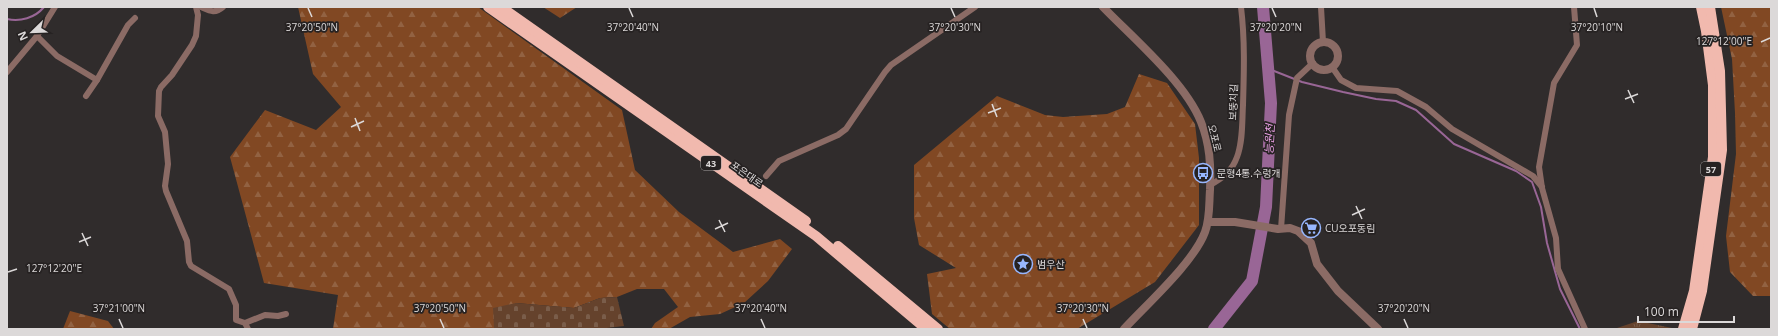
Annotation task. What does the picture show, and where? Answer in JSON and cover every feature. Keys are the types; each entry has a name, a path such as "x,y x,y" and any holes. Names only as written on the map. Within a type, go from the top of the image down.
{"highway":[{"name":"포은대로","path":"488,7 816,236 926,329"},
{"name":"포은대로","path":"501,7 804,220 875,275 938,329"},
{"name":"57","path":"1683,329 1694,292 1713,157 1713,85 1706,31 1701,7"},
{"name":"57","path":"1692,329 1702,291 1722,150 1720,71 1710,7"}],"street":[{"path":"7,72 37,36 55,7"},
{"path":"196,7 198,15 196,36 192,45 159,91 158,116 165,132 168,164 165,186 187,241 189,262 191,266 229,289 236,305 236,320 246,326 264,315 278,316 286,314"},
{"path":"201,7 214,12 218,12 223,7"},
{"path":"766,176 779,161 846,130 891,65 974,7"},
{"name":"오포로","path":"1103,7 1168,74 1192,106 1200,120 1208,145 1211,169 1208,222 1205,232 1190,257 1124,329"},
{"name":"보뚱치길","path":"1210,185 1224,177 1232,168 1241,142 1244,64 1241,7"},
{"path":"1321,7 1323,42"},
{"path":"1574,7 1577,44 1554,83 1539,167 1542,188 1556,238 1558,269 1585,329"},
{"path":"86,96 97,80 128,25 136,18"},
{"path":"37,36 57,56 97,80"},
{"path":"1323,42 1332,45 1337,51 1337,60 1332,67 1324,70 1320,69 1311,59 1312,50 1315,46 1323,42"},
{"path":"1280,229 1290,114 1295,88 1297,78 1313,63"},
{"path":"1332,67 1341,80 1356,88 1397,91 1426,107 1452,129 1534,176 1542,188"},
{"path":"1208,222 1235,222 1280,229 1290,228 1298,231 1312,243 1317,264 1338,292 1378,329"}],"green space":[{"path":"298,7 478,7 622,110 635,170 679,212 733,252 780,239 792,249 768,281 744,303 720,314 690,317 669,329 651,329 655,323 678,307 664,289 637,289 617,297 600,298 574,308 516,303 494,328 495,329 333,329 338,295 264,283 230,157 265,110 316,130 341,107 313,74"},
{"path":"543,7 577,7 560,18"},
{"path":"1721,7 1771,7 1771,296 1753,296 1730,272 1726,236 1736,154 1735,113 1732,59"},
{"path":"1139,74 1167,83 1195,124 1199,158 1199,225 1155,282 1077,329 950,329 932,314 927,274 956,268 919,245 914,218 914,165 997,96 1045,115 1063,117 1107,114 1125,107"},
{"path":"617,297 624,326 598,329 494,328 493,308 516,303 574,308 600,298"},
{"path":"70,311 108,321 114,329 63,329"},
{"path":"1638,321 1672,328 1674,329 1614,329"}],"waterway":[{"path":"7,19 17,20 27,18 36,14 44,7"},
{"name":"능원천","path":"1214,329 1252,281 1266,207 1271,103 1263,7"},
{"path":"1269,69 1302,82 1376,99 1396,101 1416,110 1454,144 1516,171 1532,182 1541,207 1547,243 1560,289 1580,329"}],"place":[{"name":"문형4통.수렁개","path":"1203,173"},
{"name":"CU오포동림","path":"1311,228"},
{"name":"범우산","path":"1023,264"}]}
